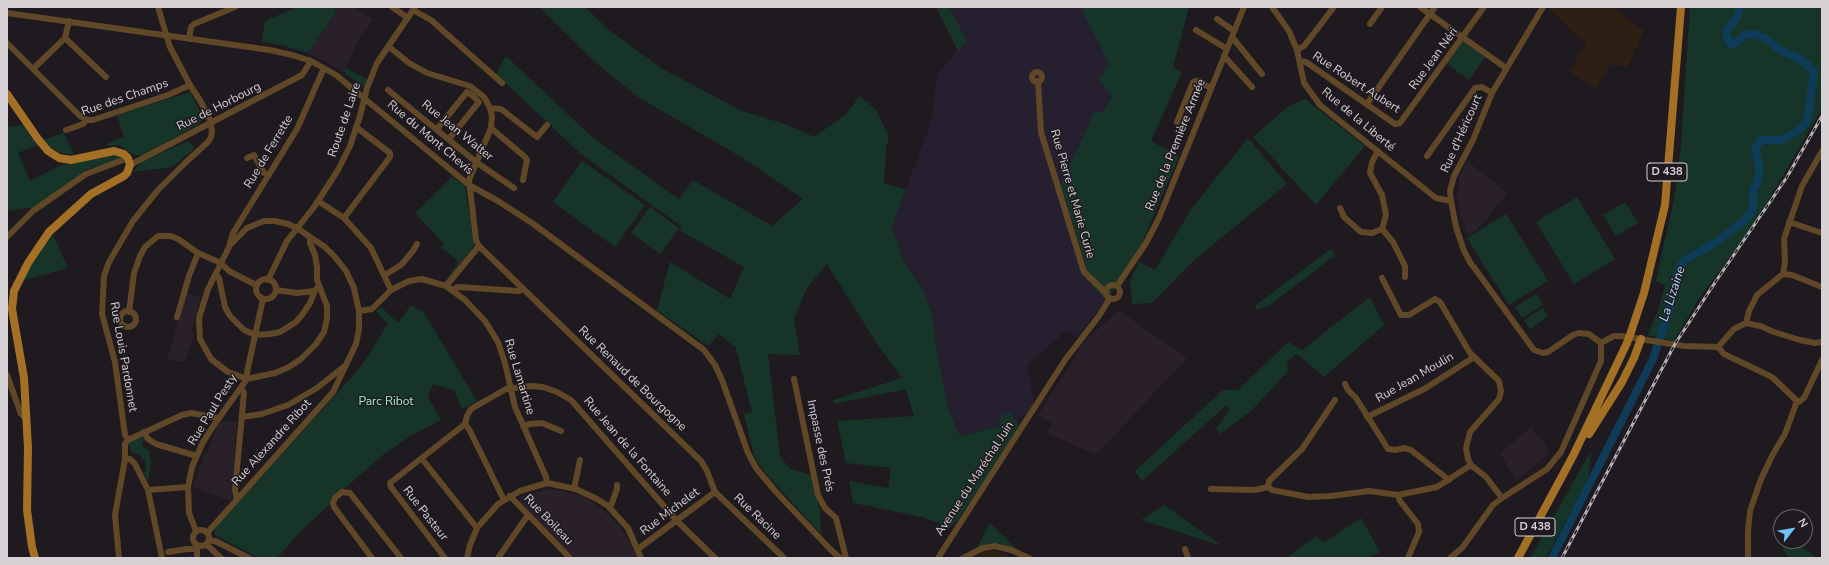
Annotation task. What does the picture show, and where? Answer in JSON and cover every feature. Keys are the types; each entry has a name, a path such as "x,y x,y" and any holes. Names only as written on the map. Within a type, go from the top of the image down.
{"main road":[{"name":"D 438","path":"1518,558 1573,456 1628,337 1644,293 1665,204 1681,7"},
{"path":"7,94 38,139 48,151 58,158 71,160 114,151 124,154 129,161 127,173 91,194 49,232 28,263 14,291 12,309 24,378 28,448 27,510 35,558"},
{"path":"1573,456 1622,382 1643,340"}],"street":[{"path":"158,7 166,36 211,123"},
{"path":"189,39 191,27 194,24 235,7"},
{"path":"392,7 408,18"},
{"name":"Rue de la Première Armée","path":"1025,423 1065,360 1099,316 1108,296 1109,287 1115,286 1146,243 1159,218 1244,7"},
{"name":"Rue de la Liberté","path":"1272,7 1289,31 1297,50 1304,83 1320,105 1436,198 1451,201"},
{"path":"1297,50 1304,46 1334,7"},
{"path":"1370,24 1382,7"},
{"path":"1420,7 1506,68"},
{"path":"1367,104 1435,7"},
{"name":"Rue Jean Néri","path":"1400,123 1484,7"},
{"name":"Rue d'Héricourt","path":"1543,7 1492,93 1473,140 1454,176 1450,191 1451,201 1456,226 1464,251 1470,262 1534,350 1543,353 1548,352 1573,335 1579,333 1589,334 1601,343"},
{"path":"414,9 431,20 448,34 502,83"},
{"name":"Route de Laire","path":"268,280 287,241 318,201 338,170 356,127 367,88 377,63 414,9"},
{"name":"Rue du Mont Chevis","path":"7,13 270,50 292,55 324,68 336,75 469,185 476,240 479,246"},
{"path":"1218,19 1233,34 1262,74"},
{"path":"33,69 65,38 69,21"},
{"path":"1196,30 1227,49"},
{"path":"65,38 106,77"},
{"path":"7,43 80,116 87,120"},
{"path":"388,46 409,63 427,73 470,86 484,97 490,108 492,116 491,128 469,180 469,185 498,200 532,223 704,350 715,365 722,380 748,454 756,468 776,492 830,550 840,558"},
{"path":"1224,56 1252,87"},
{"name":"Rue Robert Aubert","path":"1300,61 1306,62 1395,124 1400,123"},
{"name":"Rue de Horbourg","path":"7,237 33,211 81,177 94,170 129,161 211,123 302,75 311,62"},
{"name":"Rue de Ferrette","path":"230,245 233,233 297,129 324,68"},
{"path":"1177,122 1193,82 1197,81 1211,88"},
{"name":"Rue Pierre et Marie Curie","path":"1038,82 1041,132 1084,272 1108,296"},
{"name":"Rue des Champs","path":"66,130 83,124 87,120 93,120 161,98 190,85"},
{"path":"1427,156 1475,88 1482,87 1492,93"},
{"name":"Rue Jean Walter","path":"388,90 476,162 514,188"},
{"path":"437,129 467,92 473,96 479,102 449,139"},
{"path":"490,108 501,109 537,137 547,125"},
{"name":"Rue Louis Pardonnet","path":"118,558 115,515 125,459 125,444 128,440 125,435 115,362 102,314 104,276 114,252 133,221 158,190 208,142 211,136 211,123"},
{"path":"344,218 390,157 390,153 356,127"},
{"path":"491,128 527,160 523,180"},
{"path":"1378,151 1372,162 1370,173 1382,195 1386,215 1382,229"},
{"path":"1746,323 1749,311 1756,295 1783,274 1785,262 1784,239 1789,222 1802,186 1822,151"},
{"path":"247,158 254,155 264,173 269,174"},
{"path":"318,201 344,218 371,248 391,290"},
{"path":"1340,208 1344,217 1362,232 1372,233 1382,229"},
{"name":"Rue Alexandre Ribot","path":"207,539 237,499 333,392 356,344 359,329 359,311 354,288 346,271 325,247 297,228 275,221 264,221 247,228 230,245"},
{"path":"1789,222 1822,233"},
{"path":"1382,229 1393,242 1405,266 1405,278"},
{"path":"129,312 134,273 140,256 158,236 171,236 198,253 221,263 229,271 256,285"},
{"path":"216,274 219,278 225,307 230,316 244,330 255,335 280,332 296,322 310,302 316,289 317,267 310,243 310,237"},
{"path":"385,275 401,265 417,244"},
{"path":"230,245 204,300 199,318 200,339 205,351 218,366 228,372 247,379 275,373 289,367 301,359 316,344 324,332 327,319 327,306 316,289"},
{"path":"446,286 479,246"},
{"name":"Rue Renaud de Bourgogne","path":"479,246 701,461 707,470 715,492"},
{"path":"177,317 189,276 198,253"},
{"path":"1783,274 1792,275 1822,287"},
{"path":"1382,278 1401,315 1409,315 1435,299 1440,302 1465,345 1474,357 1497,378 1501,391 1498,399 1470,432 1467,438 1466,448 1471,465 1486,477 1502,498"},
{"name":"Rue Lamartine","path":"359,311 376,307 391,290 409,281 422,279 446,286 477,312 494,334 502,352 515,407 522,426 546,477 546,484"},
{"path":"268,280 273,282 276,290 270,298 263,299 256,292 256,285 260,281 268,280"},
{"path":"1096,284 1115,286"},
{"name":"Rue de la Première Armée","path":"1108,296 1117,298 1120,295 1120,290 1115,286"},
{"path":"452,290 458,287 519,291 523,289"},
{"path":"276,290 297,293 316,289"},
{"name":"Rue Paul Pesty","path":"197,547 193,537 196,531 189,514 188,487 192,467 203,442 218,418 247,379 247,372 263,299"},
{"path":"1718,348 1734,329 1746,323 1760,326 1800,340 1815,343 1822,342"},
{"path":"1450,558 1462,548 1493,505 1547,469 1561,452 1602,361 1601,343 1614,336 1671,344 1718,348 1724,354 1772,377 1796,401"},
{"name":"Rue Jean Moulin","path":"1367,417 1426,388 1474,357"},
{"path":"1796,401 1799,402 1804,398 1822,360"},
{"path":"242,417 262,414 288,406 317,388 347,364"},
{"path":"7,375 21,414 26,419"},
{"name":"Impasse des Prés","path":"794,379 818,495 825,508 836,518 846,558"},
{"path":"1345,384 1388,450 1405,448 1411,450 1449,480"},
{"name":"Rue Jean de la Fontaine","path":"465,424 466,416 471,409 485,400 511,388 531,386 543,387 557,392 571,400 677,520 715,558"},
{"path":"237,499 235,490 244,392 241,388"},
{"path":"1268,487 1268,481 1302,449 1335,400"},
{"path":"1748,558 1750,511 1761,479 1785,434 1796,401"},
{"path":"128,440 182,414 191,413 218,418"},
{"name":"Rue Lamartine","path":"522,426 542,423 561,431"},
{"name":"Avenue du Maréchal Juin","path":"938,558 1025,423"},
{"path":"477,528 422,459 465,424 469,429 504,500"},
{"path":"144,432 148,439 156,444 197,456"},
{"path":"125,459 130,459 135,464 148,490 162,558"},
{"name":"Rue Pasteur","path":"422,459 390,483 390,487 445,558"},
{"path":"574,489 580,460"},
{"path":"1210,489 1255,490 1268,487 1272,490 1308,497 1331,496 1369,491 1398,495 1427,490 1449,480 1471,465"},
{"path":"467,558 470,545 477,528 488,514 510,496 533,486 546,484 574,489 597,499 610,508 628,528 641,558"},
{"path":"610,508 617,489 616,485"},
{"path":"148,490 188,487"},
{"path":"372,558 334,508 335,498 342,492 350,493 401,558"},
{"name":"Rue Michelet","path":"638,549 715,492"},
{"name":"Rue Racine","path":"715,492 784,558"},
{"path":"1398,495 1400,501 1418,524 1419,532 1408,558"},
{"name":"Rue Boileau","path":"510,496 570,558"},
{"path":"498,558 528,515"},
{"path":"196,531 203,530 207,539 221,558"},
{"path":"168,552 197,547 207,539"},
{"path":"207,539 215,541 249,558"},
{"path":"197,547 197,558"},
{"path":"963,558 987,547 1003,547 1029,558"},
{"name":"Avenue du Maréchal Juin","path":"934,558 944,548"},
{"path":"1185,549 1188,558"}],"shaded area":[{"path":"333,7 354,7 373,20 360,37 344,72 308,53 337,12"},
{"path":"949,7 1080,7 1109,64 1112,96 1103,112 1106,300 1076,338 1067,330 1027,365 1034,401 1030,412 1016,420 1010,413 1000,416 1002,426 960,436 948,408 937,351 932,313 924,293 903,259 892,226 930,125 938,74 966,40"},
{"path":"1548,7 1613,7 1644,31 1627,68 1611,64 1596,88 1569,72 1587,42 1578,37"},
{"path":"1467,161 1508,193 1477,230 1467,236 1458,206 1457,193 1460,175"},
{"path":"186,293 201,297 191,333 195,334 184,362 167,360"},
{"path":"1118,310 1187,358 1096,455 1047,433 1052,424 1038,415 1086,340"},
{"path":"222,421 237,422 231,501 193,487 205,453 207,452 217,428 216,427"},
{"path":"1531,427 1549,449 1547,455 1516,481 1500,453"},
{"path":"548,489 584,497 604,511 621,528 632,545 637,558 575,558 531,514 520,500 521,496"},
{"path":"997,551 1011,558 981,558 982,552"}],"green space":[{"path":"297,7 333,7 337,11 308,53 285,46 262,42 265,21"},
{"path":"539,7 585,7 609,30 661,68 742,111 785,124 814,137 845,115 860,96 876,110 889,137 886,147 884,184 906,189 892,226 903,259 924,293 932,313 937,351 948,408 960,436 1001,426 1000,416 1010,413 1021,427 957,521 949,527 922,517 853,503 849,481 888,488 891,468 846,463 837,421 914,416 906,389 834,404 833,400 902,378 879,347 827,264 807,288 794,319 800,355 768,354 780,456 790,469 811,475 820,511 821,534 765,473 754,456 744,414 752,412 736,348 719,334 708,346 657,310 670,262 730,299 744,267 679,230 681,226 581,154 496,74 506,56 593,138 679,199 693,180 772,226 803,199 743,158 638,97 595,62"},
{"path":"936,7 949,7 967,40 958,51"},
{"path":"1080,7 1189,7 1173,67 1182,72 1151,141 1179,156 1135,260 1106,300 1093,288 1061,185 1095,111 1103,112 1112,96 1099,80 1109,64"},
{"path":"1690,7 1822,7 1822,109 1756,221 1698,300 1674,341 1648,335 1659,307 1665,285 1656,281 1675,194 1681,144"},
{"path":"1462,42 1465,42 1485,57 1469,80 1446,63"},
{"path":"345,68 367,79 365,85 362,86 344,72"},
{"path":"190,92 203,118 199,124 143,155 134,155 119,145 107,146 106,144 124,137 117,115"},
{"path":"1305,99 1365,146 1316,205 1253,137 1290,105"},
{"path":"22,124 37,145 18,153 30,181 61,165 114,155 123,158 86,170 35,207 7,211 7,150 9,147 7,145 7,126 14,127"},
{"path":"64,133 74,155 62,153 51,148 43,140"},
{"path":"1248,138 1287,184 1193,261 1152,303 1132,304 1130,281 1139,262 1155,270 1192,208"},
{"path":"188,141 195,148 172,167 133,172 142,162"},
{"path":"582,161 645,205 615,247 553,202"},
{"path":"452,177 465,186 474,246 446,282 444,282 459,262 441,247 444,244 415,213"},
{"path":"1577,197 1615,259 1574,284 1536,222"},
{"path":"1625,202 1638,223 1616,236 1603,215"},
{"path":"650,207 679,228 660,254 631,233"},
{"path":"1506,214 1548,281 1509,305 1467,238"},
{"path":"53,235 68,268 21,281 33,260"},
{"path":"1331,249 1335,255 1270,305 1257,310 1255,306"},
{"path":"1537,294 1543,305 1522,318 1515,307"},
{"path":"1370,297 1384,325 1324,377 1297,354 1287,361 1289,370 1251,411 1220,434 1216,429 1230,409 1227,406 1223,408 1142,481 1135,471 1223,390 1238,390 1288,342 1302,350"},
{"name":"Parc Ribot","path":"411,305 424,313 477,401 462,409 454,390 433,384 428,397 441,420 412,435 384,454 335,497 333,501 299,533 277,558 259,558 215,535 215,528 359,369 388,324 376,311 381,307 398,323"},
{"path":"1543,308 1548,316 1530,329 1524,320"},
{"path":"139,437 144,438 142,446 149,451 151,463 148,482 143,472 146,471 145,461 140,455 132,453 129,445"},
{"path":"1591,451 1588,480 1546,558 1530,558"},
{"path":"1164,505 1222,546 1141,520"},
{"path":"1361,518 1380,552 1367,558 1286,558 1317,536 1323,543"},
{"path":"990,523 1018,550 998,543 990,543 977,548"},
{"path":"1783,549 1804,549 1814,555 1815,558 1792,558 1786,555"}],"waterway":[{"name":"La Lizaine","path":"1552,558 1653,359 1668,315 1679,268 1685,260 1715,243 1744,221 1751,213 1753,208 1753,190 1757,183 1760,168 1755,149 1761,140 1778,140 1786,138 1800,129 1807,122 1814,73 1809,66 1800,59 1778,49 1767,39 1754,34 1744,35 1736,43 1730,44 1727,37 1727,30 1737,17 1740,7"}],"railway":[{"path":"1562,558 1675,344 1787,177 1822,116"}]}
